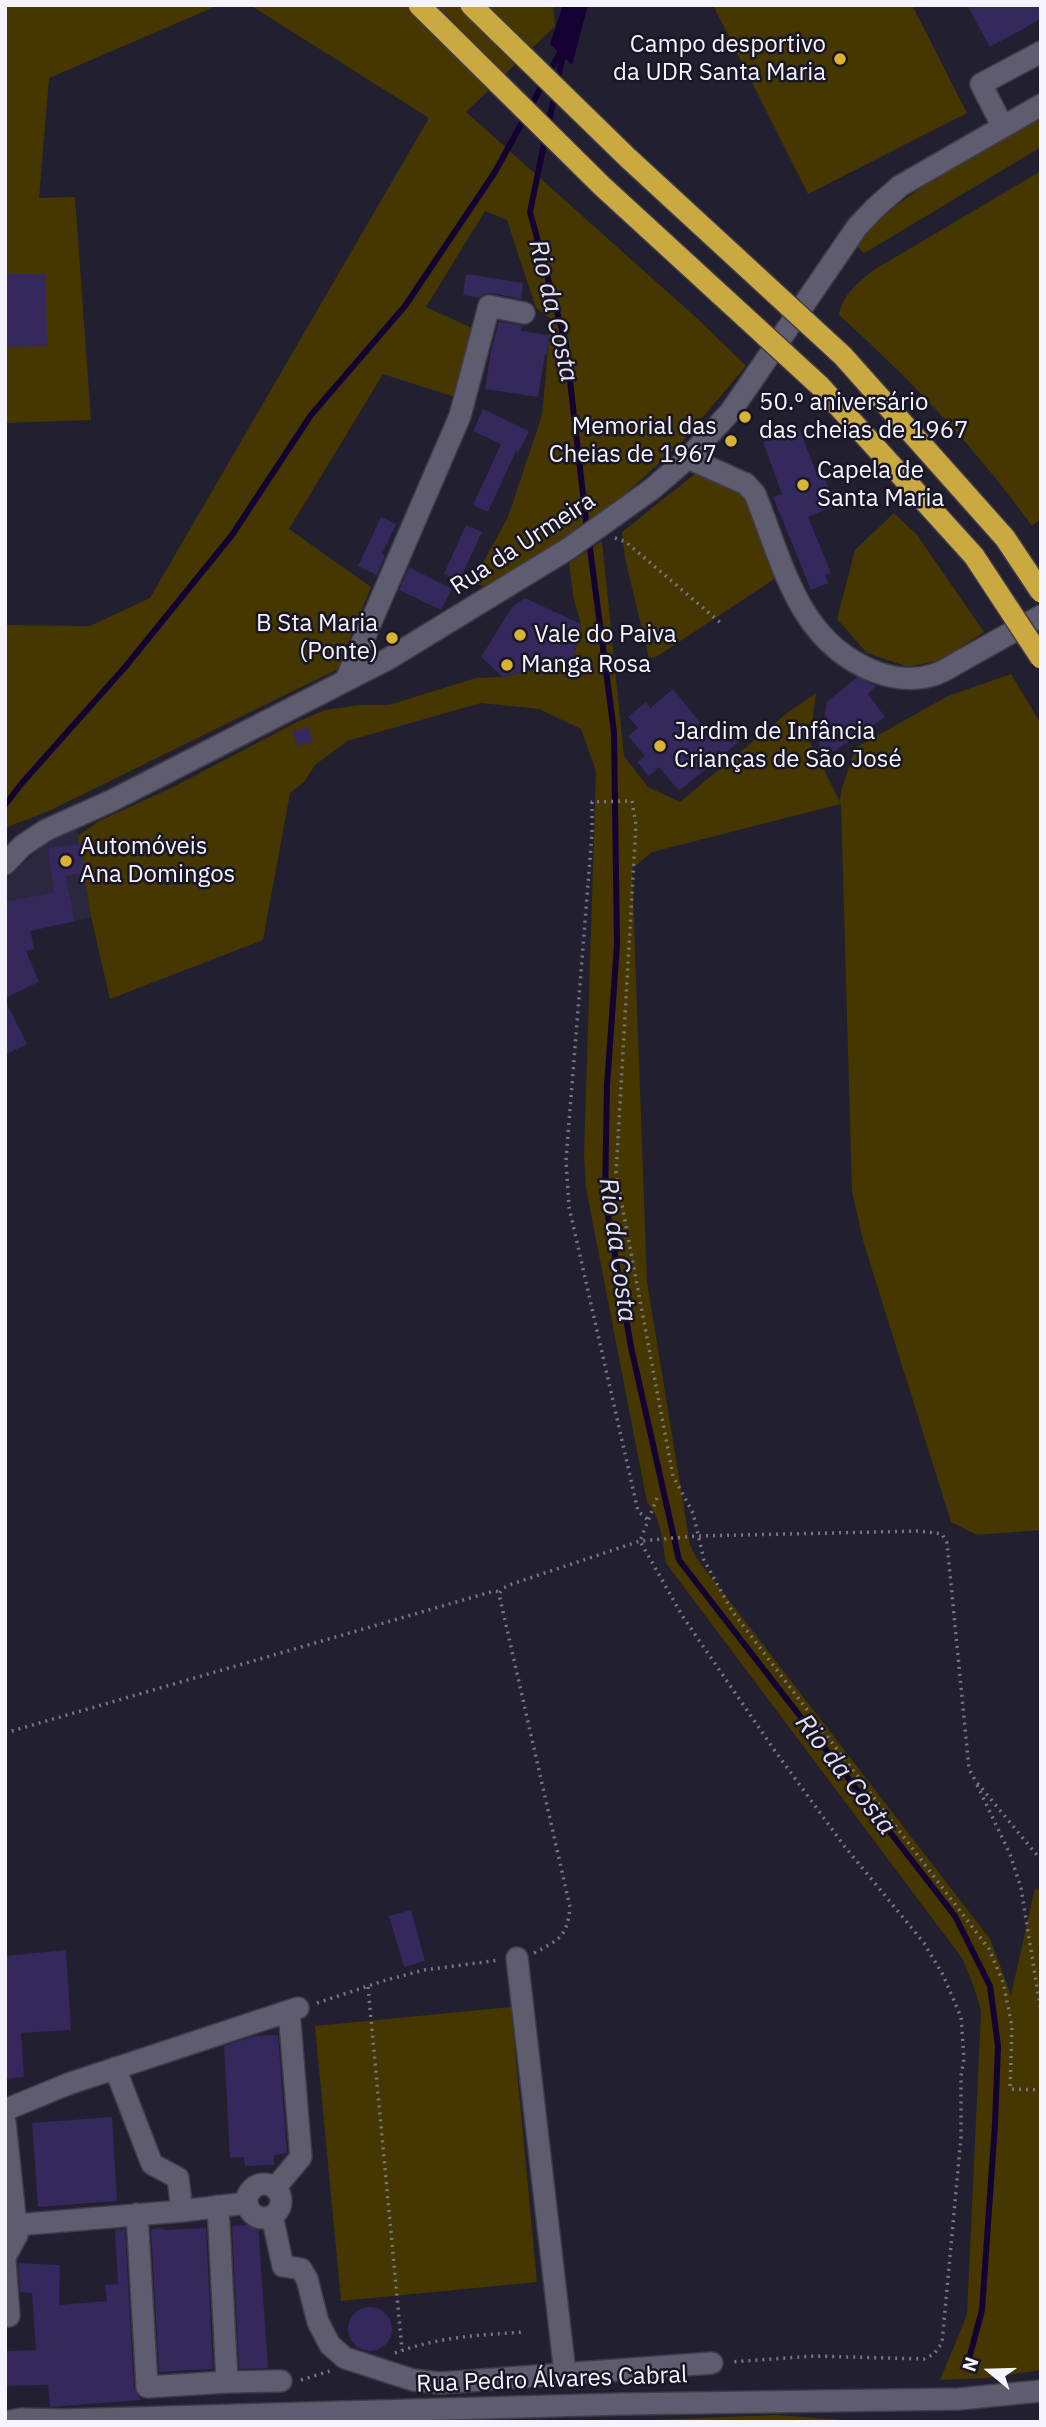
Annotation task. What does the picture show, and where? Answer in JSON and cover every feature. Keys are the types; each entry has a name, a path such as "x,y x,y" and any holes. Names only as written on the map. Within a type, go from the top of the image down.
{"highway":[{"path":"419,5 602,186 820,386 975,556 1041,658"},
{"path":"471,5 628,158 843,356 1005,538 1041,592"}],"street":[{"path":"1003,127 981,85 1041,52"},
{"name":"Rua da Urmeira","path":"5,864 22,846 46,830 111,801 399,652 599,528 652,489 688,458 731,411 857,227 875,208 900,186 1041,105"},
{"path":"346,680 460,416 489,306 524,313"},
{"path":"688,458 746,484 755,494 796,599 811,623 838,651 860,666 909,680 935,675 1041,617"},
{"path":"517,1958 565,2373"},
{"path":"5,2110 68,2084 294,2010 301,2157 275,2188"},
{"path":"115,2068 152,2164 178,2178 182,2211"},
{"path":"5,2122 17,2235 5,2259 9,2316 5,2316"},
{"path":"262,2184 275,2188 281,2199 281,2206 272,2216 266,2218 253,2214 247,2203 248,2196 256,2186 262,2184"},
{"path":"16,2225 247,2203"},
{"path":"218,2206 227,2382"},
{"path":"138,2214 147,2387 281,2381"},
{"path":"272,2216 283,2266 301,2269 307,2279 318,2322 330,2345 345,2358 414,2380 440,2383 712,2363"},
{"name":"Rua Pedro Álvares Cabral","path":"64,2420 622,2404 959,2399 1041,2391"},
{"path":"5,2405 64,2420"},
{"path":"6,2422 21,2419 64,2420"}],"path":[{"path":"626,542 723,625"},
{"path":"647,1519 638,1511 569,1207 566,1160 592,834 592,802 632,801 636,825 617,1173 673,1476 693,1513 695,1536 704,1560 732,1611 989,1949 1003,1982 1012,2026 1010,2089 1041,2090"},
{"path":"657,1499 640,1541 683,1617 775,1751 845,1847 924,1942 943,1975 961,2017 964,2058 961,2076 961,2137 942,2343 934,2354 924,2359 814,2356 712,2363"},
{"path":"5,1733 494,1591 500,1592 512,1584 640,1541 695,1536 920,1531 942,1534 947,1543 969,1769 1010,1854 1021,1888 1041,2012"},
{"path":"294,2010 424,1970 527,1956 559,1940 568,1927 570,1907 501,1609 500,1592"},
{"path":"975,1780 1041,1860"},
{"path":"368,1987 402,2350"},
{"path":"281,2381 307,2379 446,2338 524,2332"}],"shaded area":[{"path":"5,5 219,5 49,78 39,198 75,197 91,420 5,423"},
{"path":"250,5 553,5 555,26 466,112 700,321 746,366 682,442 609,509 488,587 472,583 508,517 542,415 551,319 536,308 507,220 485,211 426,307 472,328 458,398 383,374 289,529 371,587 338,669 49,811 5,828 5,625 90,626 150,598 429,118"},
{"path":"563,5 588,5 572,65 550,44"},
{"name":"Campo desportivo da UDR Santa Maria","path":"713,5 912,5 967,113 808,194"},
{"path":"1041,117 1041,147 864,253 858,247 870,230 913,193"},
{"path":"1041,171 1041,519 1032,526 1011,497 941,415 839,315 847,295 872,271"},
{"path":"695,474 725,483 747,500 777,571 773,580 656,657 649,658 625,558 622,532"},
{"path":"894,513 917,535 984,632 941,660 908,667 867,653 837,619 855,550"},
{"path":"602,541 624,756 648,787 680,802 786,714 816,693 810,742 840,802 855,748 948,696 1011,674 1041,724 1041,1530 977,1535 951,1522 864,1244 852,1192 841,804 652,852 632,869 647,1282 690,1545 697,1559 990,1939 1011,1995 1035,1888 1041,1891 1041,2370 986,2378 940,2380 967,2315 981,2011 962,1958 666,1563 659,1523 647,1502 586,1188 584,1154 596,771 581,729 539,709 481,703 347,741 315,765 304,782 290,793 263,940 110,999 91,917 78,836 99,821 171,788 325,710 360,705 389,705 476,678 503,677 573,660 581,624 574,600 569,563"},
{"path":"76,827 81,844 91,917 31,931 34,949 19,952 5,937 5,880 44,845"},
{"path":"511,2007 537,2282 341,2301 315,2026"},
{"path":"776,2415 868,2422 623,2422 627,2421"}],"building":[{"path":"967,5 1041,5 1041,19 990,47"},
{"path":"5,274 46,274 47,346 5,347"},
{"path":"466,274 523,283 521,299 492,293 479,298 463,295"},
{"path":"499,321 523,326 521,331 549,335 538,397 485,389"},
{"path":"483,409 529,431 518,453 516,451 488,512 473,505 501,444 473,431"},
{"name":"Capela de Santa Maria","path":"799,428 818,477 824,475 835,506 808,517 831,573 825,575 828,583 811,590 773,497 782,494 763,442"},
{"path":"381,517 396,524 382,554 385,556 377,575 358,566"},
{"path":"466,525 482,532 459,581 444,574"},
{"path":"409,567 452,589 441,610 399,590"},
{"path":"525,598 581,624 573,659 503,677 481,657 512,607"},
{"path":"857,677 876,686 868,694 885,717 835,751 818,750 827,702"},
{"name":"Jardim de Infância Crianças de São José","path":"673,689 715,741 731,728 741,740 679,791 659,767 649,776 637,762 645,756 628,736 638,728 628,717 646,702 650,708"},
{"path":"309,727 312,742 297,746 293,731"},
{"path":"81,844 84,873 65,876 75,921 30,931 34,949 26,951 39,982 5,998 5,902 54,892 48,848"},
{"path":"5,1000 27,1044 5,1055"},
{"path":"411,1910 425,1961 404,1967 389,1916"},
{"path":"66,1950 71,2030 21,2033 24,2077 5,2079 5,1956"},
{"path":"278,2035 287,2153 274,2155 274,2165 245,2166 244,2157 230,2158 224,2046 254,2036"},
{"path":"112,2117 117,2201 38,2207 32,2123"},
{"path":"258,2224 268,2368 242,2369 239,2368 232,2226"},
{"path":"206,2228 213,2369 159,2372 151,2229"},
{"path":"125,2229 134,2388 141,2400 50,2407 48,2385 5,2386 5,2351 36,2350 32,2293 20,2292 18,2263 60,2265 59,2305 107,2301 105,2285 118,2284 115,2230"},
{"path":"370,2307 386,2313 392,2329 386,2345 370,2351 354,2345 348,2329 354,2313"}],"waterway":[{"name":"Rio da Costa","path":"557,83 564,50"},
{"path":"5,805 126,666 232,535 311,415 405,306 495,172 561,51"},
{"name":"Rio da Costa","path":"548,125 555,94"},
{"name":"Rio da Costa","path":"545,139 530,212 566,345 587,530"},
{"name":"Rio da Costa","path":"589,541 614,732 617,945 607,1086 605,1198 631,1347 679,1560 955,1916 990,1986 998,2046 995,2124 982,2310 970,2355"}],"place":[{"name":"Campo desportivo da UDR Santa Maria","path":"840,59"},
{"name":"50.º aniversário das cheias de 1967","path":"745,417"},
{"name":"Memorial das Cheias de 1967","path":"731,441"},
{"name":"Capela de Santa Maria","path":"803,485"},
{"name":"Vale do Paiva","path":"520,635"},
{"name":"B Sta Maria (Ponte)","path":"392,638"},
{"name":"Manga Rosa","path":"507,665"},
{"name":"Jardim de Infância Crianças de São José","path":"660,746"},
{"name":"Automóveis Ana Domingos","path":"66,861"}]}
